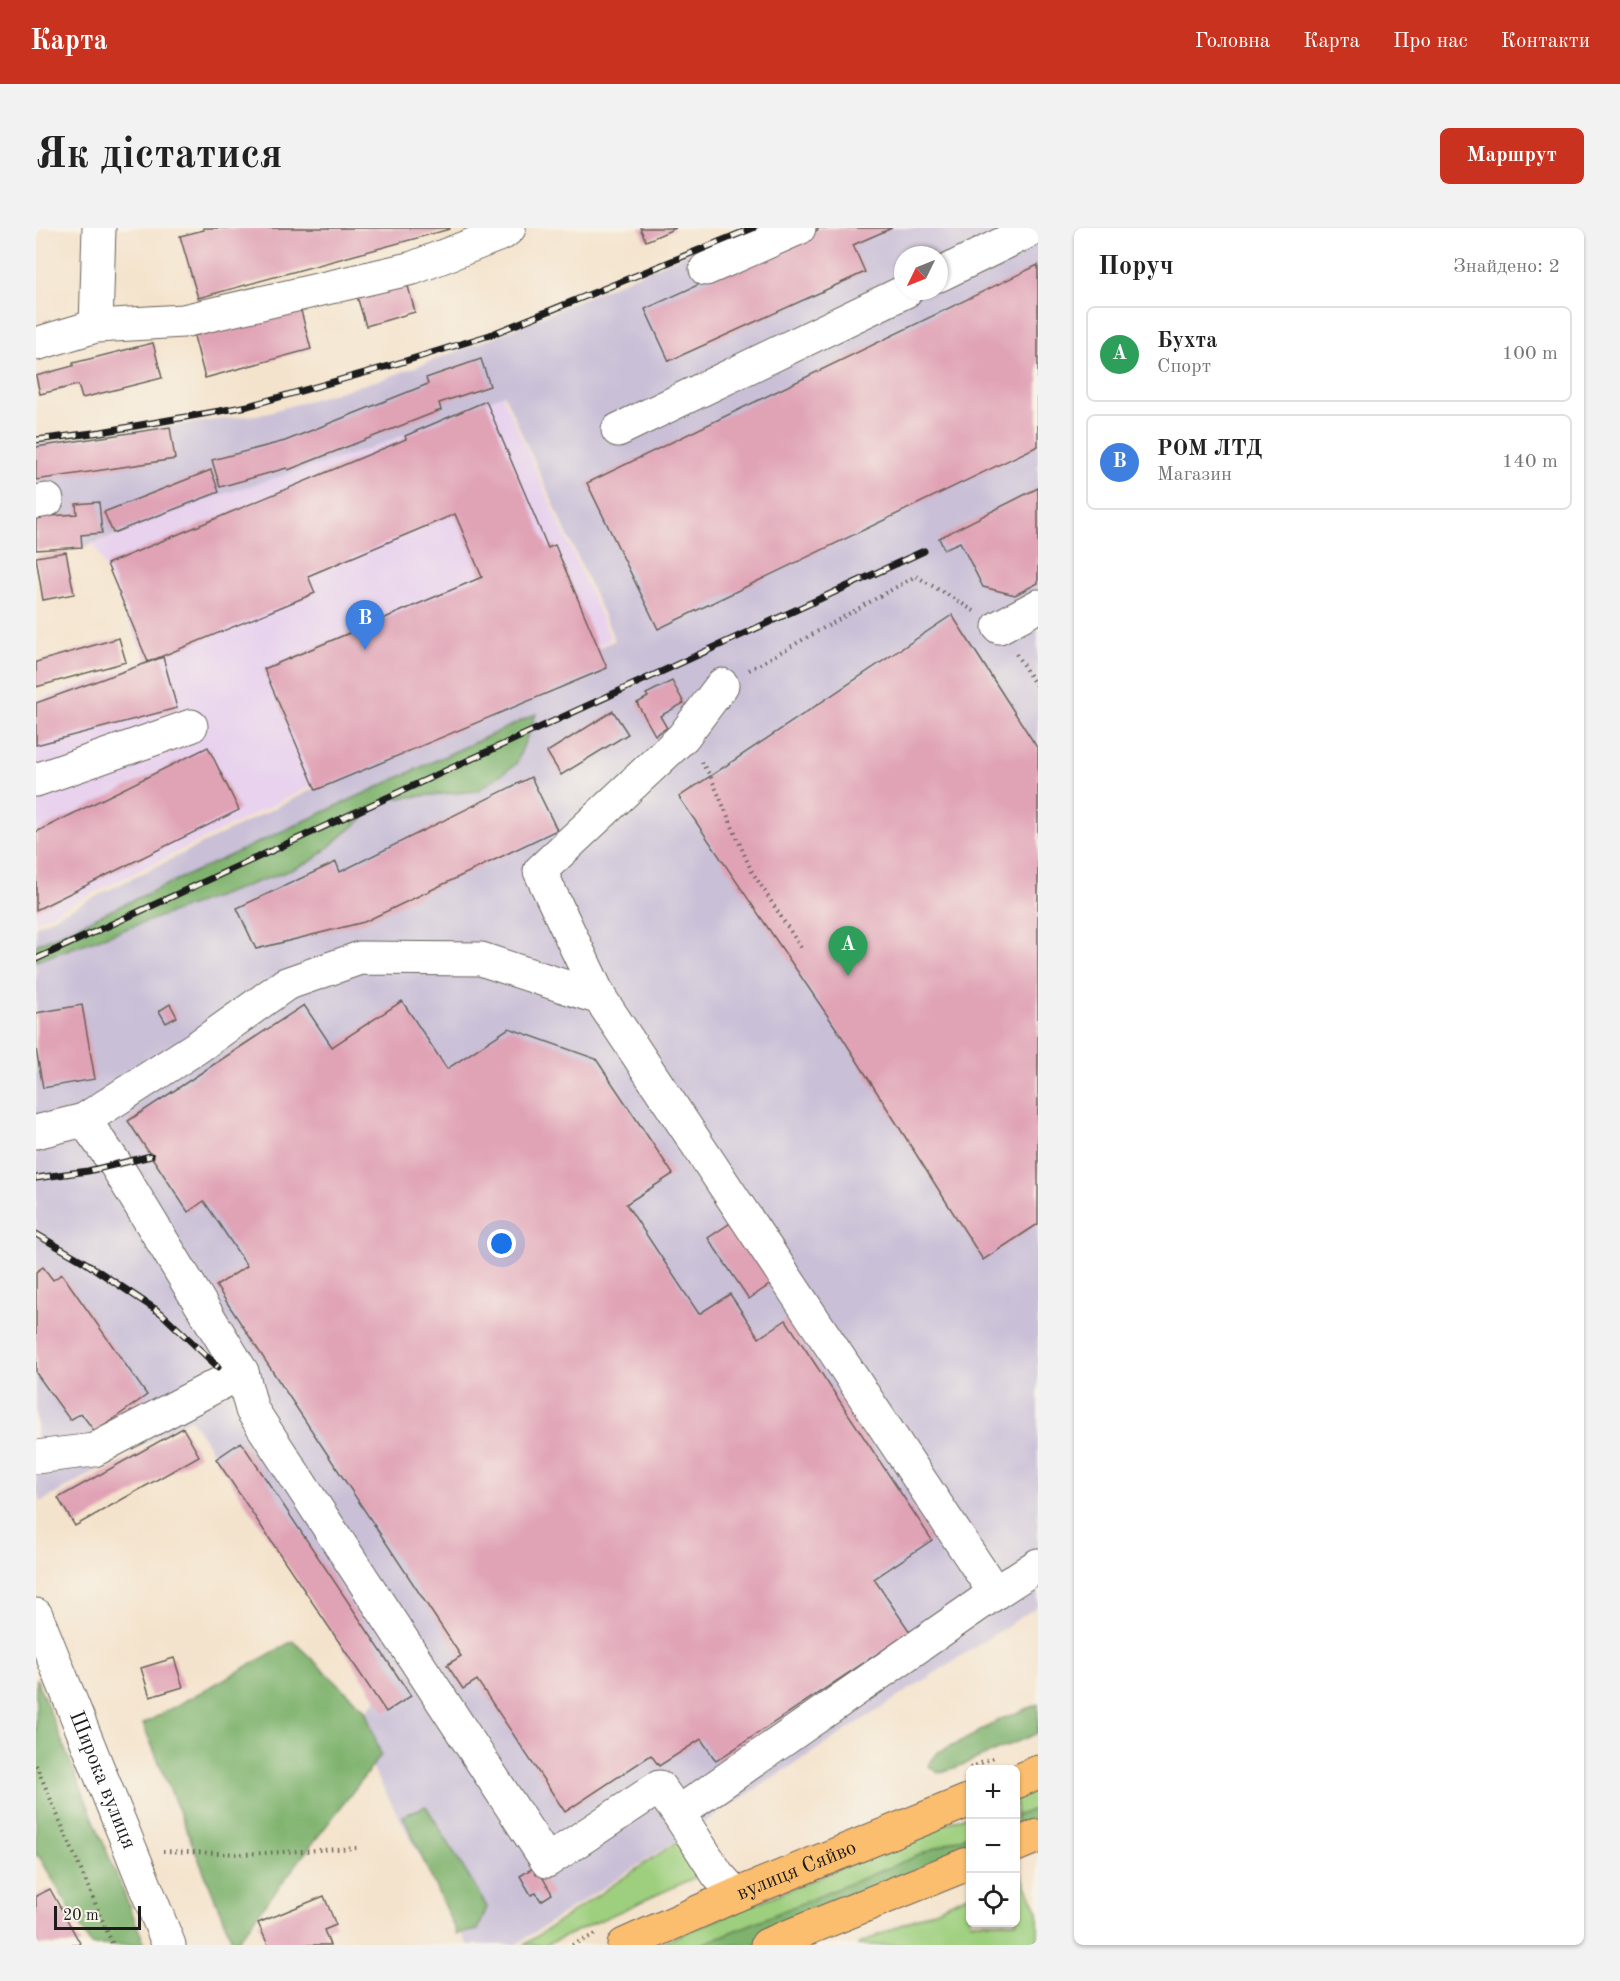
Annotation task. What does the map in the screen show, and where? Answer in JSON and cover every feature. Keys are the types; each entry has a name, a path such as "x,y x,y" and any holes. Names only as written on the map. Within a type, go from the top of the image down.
{"main road":[{"path":"1020,1780 1038,1772"},
{"name":"вулиця Сяйво","path":"624,1945 736,1895 966,1802"},
{"path":"1020,1843 1038,1836"},
{"path":"767,1945 966,1865"}],"street":[{"path":"96,326 99,228"},
{"path":"36,344 96,326 183,321 413,268 509,228"},
{"path":"706,269 799,228"},
{"path":"948,271 1035,228"},
{"path":"618,430 894,297"},
{"path":"999,627 1038,606"},
{"path":"722,685 683,737 540,871 600,998 995,1593"},
{"path":"36,780 191,726"},
{"path":"36,1132 84,1120 199,1046 286,984 360,958 481,959 600,998"},
{"path":"84,1120 116,1165 242,1372 252,1410 547,1861 659,1787 718,1875 736,1895"},
{"path":"40,1447 94,1450 242,1372"},
{"path":"678,1813 1038,1565"},
{"name":"Широка вулиця","path":"36,1615 169,1945"}],"path":[{"path":"722,685 916,576 999,627 1038,688"},
{"path":"683,737 710,775 751,870 803,951"},
{"path":"36,1765 113,1945"},
{"path":"153,1851 244,1854 357,1848"}],"shaded area":[{"path":"745,228 1038,228 1038,1606 515,1945 468,1945 351,1728 377,1699 190,1418 41,1502 36,1489 36,926 615,640 504,394 371,448 217,496 84,547 36,550 36,444 262,414 386,378 490,339"},
{"path":"496,381 611,639 36,921 36,700 146,661 94,544"}],"green space":[{"path":"536,714 516,764 477,791 386,799 313,860 291,870 36,961 36,945"},
{"path":"293,1641 365,1710 381,1755 234,1945 143,1724"},
{"path":"36,1678 145,1945 91,1945 39,1856 36,1856"},
{"path":"1038,1704 1038,1733 938,1773 928,1765 938,1752 999,1720"},
{"path":"1038,1786 1038,1821 1020,1828 1020,1819 1020,1794"},
{"path":"426,1806 487,1907 478,1930 457,1934 403,1816"},
{"path":"1038,1807 1038,1831 1020,1838 1020,1814"},
{"path":"966,1816 966,1850 734,1945 656,1945"},
{"path":"966,1836 966,1860 757,1945 700,1945"},
{"path":"684,1837 703,1874 546,1945 524,1945"},
{"path":"1020,1872 1038,1912 1038,1941 1028,1945 857,1945 966,1896 966,1927 1020,1927"}],"building":[{"path":"203,228 450,229 198,298 180,236 204,230"},
{"path":"640,228 676,228 646,241"},
{"path":"817,228 892,228 853,245 865,272 669,361 645,309 818,230"},
{"path":"1038,265 1038,446 658,629 587,483"},
{"path":"406,279 415,312 366,326 356,293"},
{"path":"300,307 311,349 205,378 194,336"},
{"path":"153,343 162,378 82,398 78,385 40,394 36,376 73,366 73,363"},
{"path":"481,359 490,386 439,403 441,410 288,470 287,468 220,487 212,460 285,441 428,384 426,378"},
{"path":"486,401 548,548 555,545 607,668 316,790 264,669 482,577 455,514 308,576 315,593 148,662 107,564 406,439 405,436"},
{"path":"170,427 175,459 36,480 36,447"},
{"path":"211,470 219,492 113,533 104,512"},
{"path":"1038,488 1038,583 1015,595 983,587 960,542 944,549 939,538"},
{"path":"99,502 102,533 81,535 82,547 36,550 36,517 77,514 76,504"},
{"path":"66,552 74,594 43,600 36,557"},
{"path":"952,615 1038,749 1038,1224 983,1260 842,1037 679,797"},
{"path":"119,638 126,662 36,687 36,662"},
{"path":"163,657 177,708 36,745 36,703"},
{"path":"672,681 684,703 660,716 667,728 655,735 637,703 648,697 646,694"},
{"path":"613,711 628,734 561,775 547,752"},
{"path":"208,747 239,810 36,910 36,832"},
{"path":"531,777 557,830 364,922 256,949 237,908 336,862 340,872"},
{"path":"402,1001 447,1069 509,1028 596,1059 673,1174 626,1204 699,1314 730,1294 759,1338 786,1320 932,1540 874,1579 910,1632 716,1761 701,1739 659,1766 651,1755 565,1812 477,1680 463,1689 447,1665 461,1656 216,1286 247,1266 204,1201 188,1212 128,1121 304,1005 332,1047"},
{"path":"170,1004 177,1017 166,1023 159,1011"},
{"path":"82,1005 95,1079 43,1088 36,1049 36,1013"},
{"path":"732,1222 772,1283 749,1299 708,1238"},
{"path":"43,1267 53,1280 62,1274 147,1395 95,1432 81,1413 70,1420 36,1373 36,1272"},
{"path":"183,1428 199,1456 75,1526 58,1498"},
{"path":"241,1442 411,1696 386,1712 216,1459"},
{"path":"174,1658 183,1687 150,1697 141,1668"},
{"path":"536,1866 552,1894 541,1901 536,1893 531,1895 520,1876"},
{"path":"50,1889 81,1945 36,1945 36,1896"},
{"path":"324,1896 336,1925 324,1930 330,1945 268,1945 258,1923"}],"railway":[{"path":"36,440 101,432 248,406 389,366 490,335 753,228"},
{"path":"36,959 924,551"},
{"path":"36,1178 88,1171 151,1156"},
{"path":"36,1234 86,1263 161,1313 218,1367"}],"place":[{"name":"РОМ ЛТД","path":"365,650"},
{"name":"Бухта","path":"848,976"}]}
